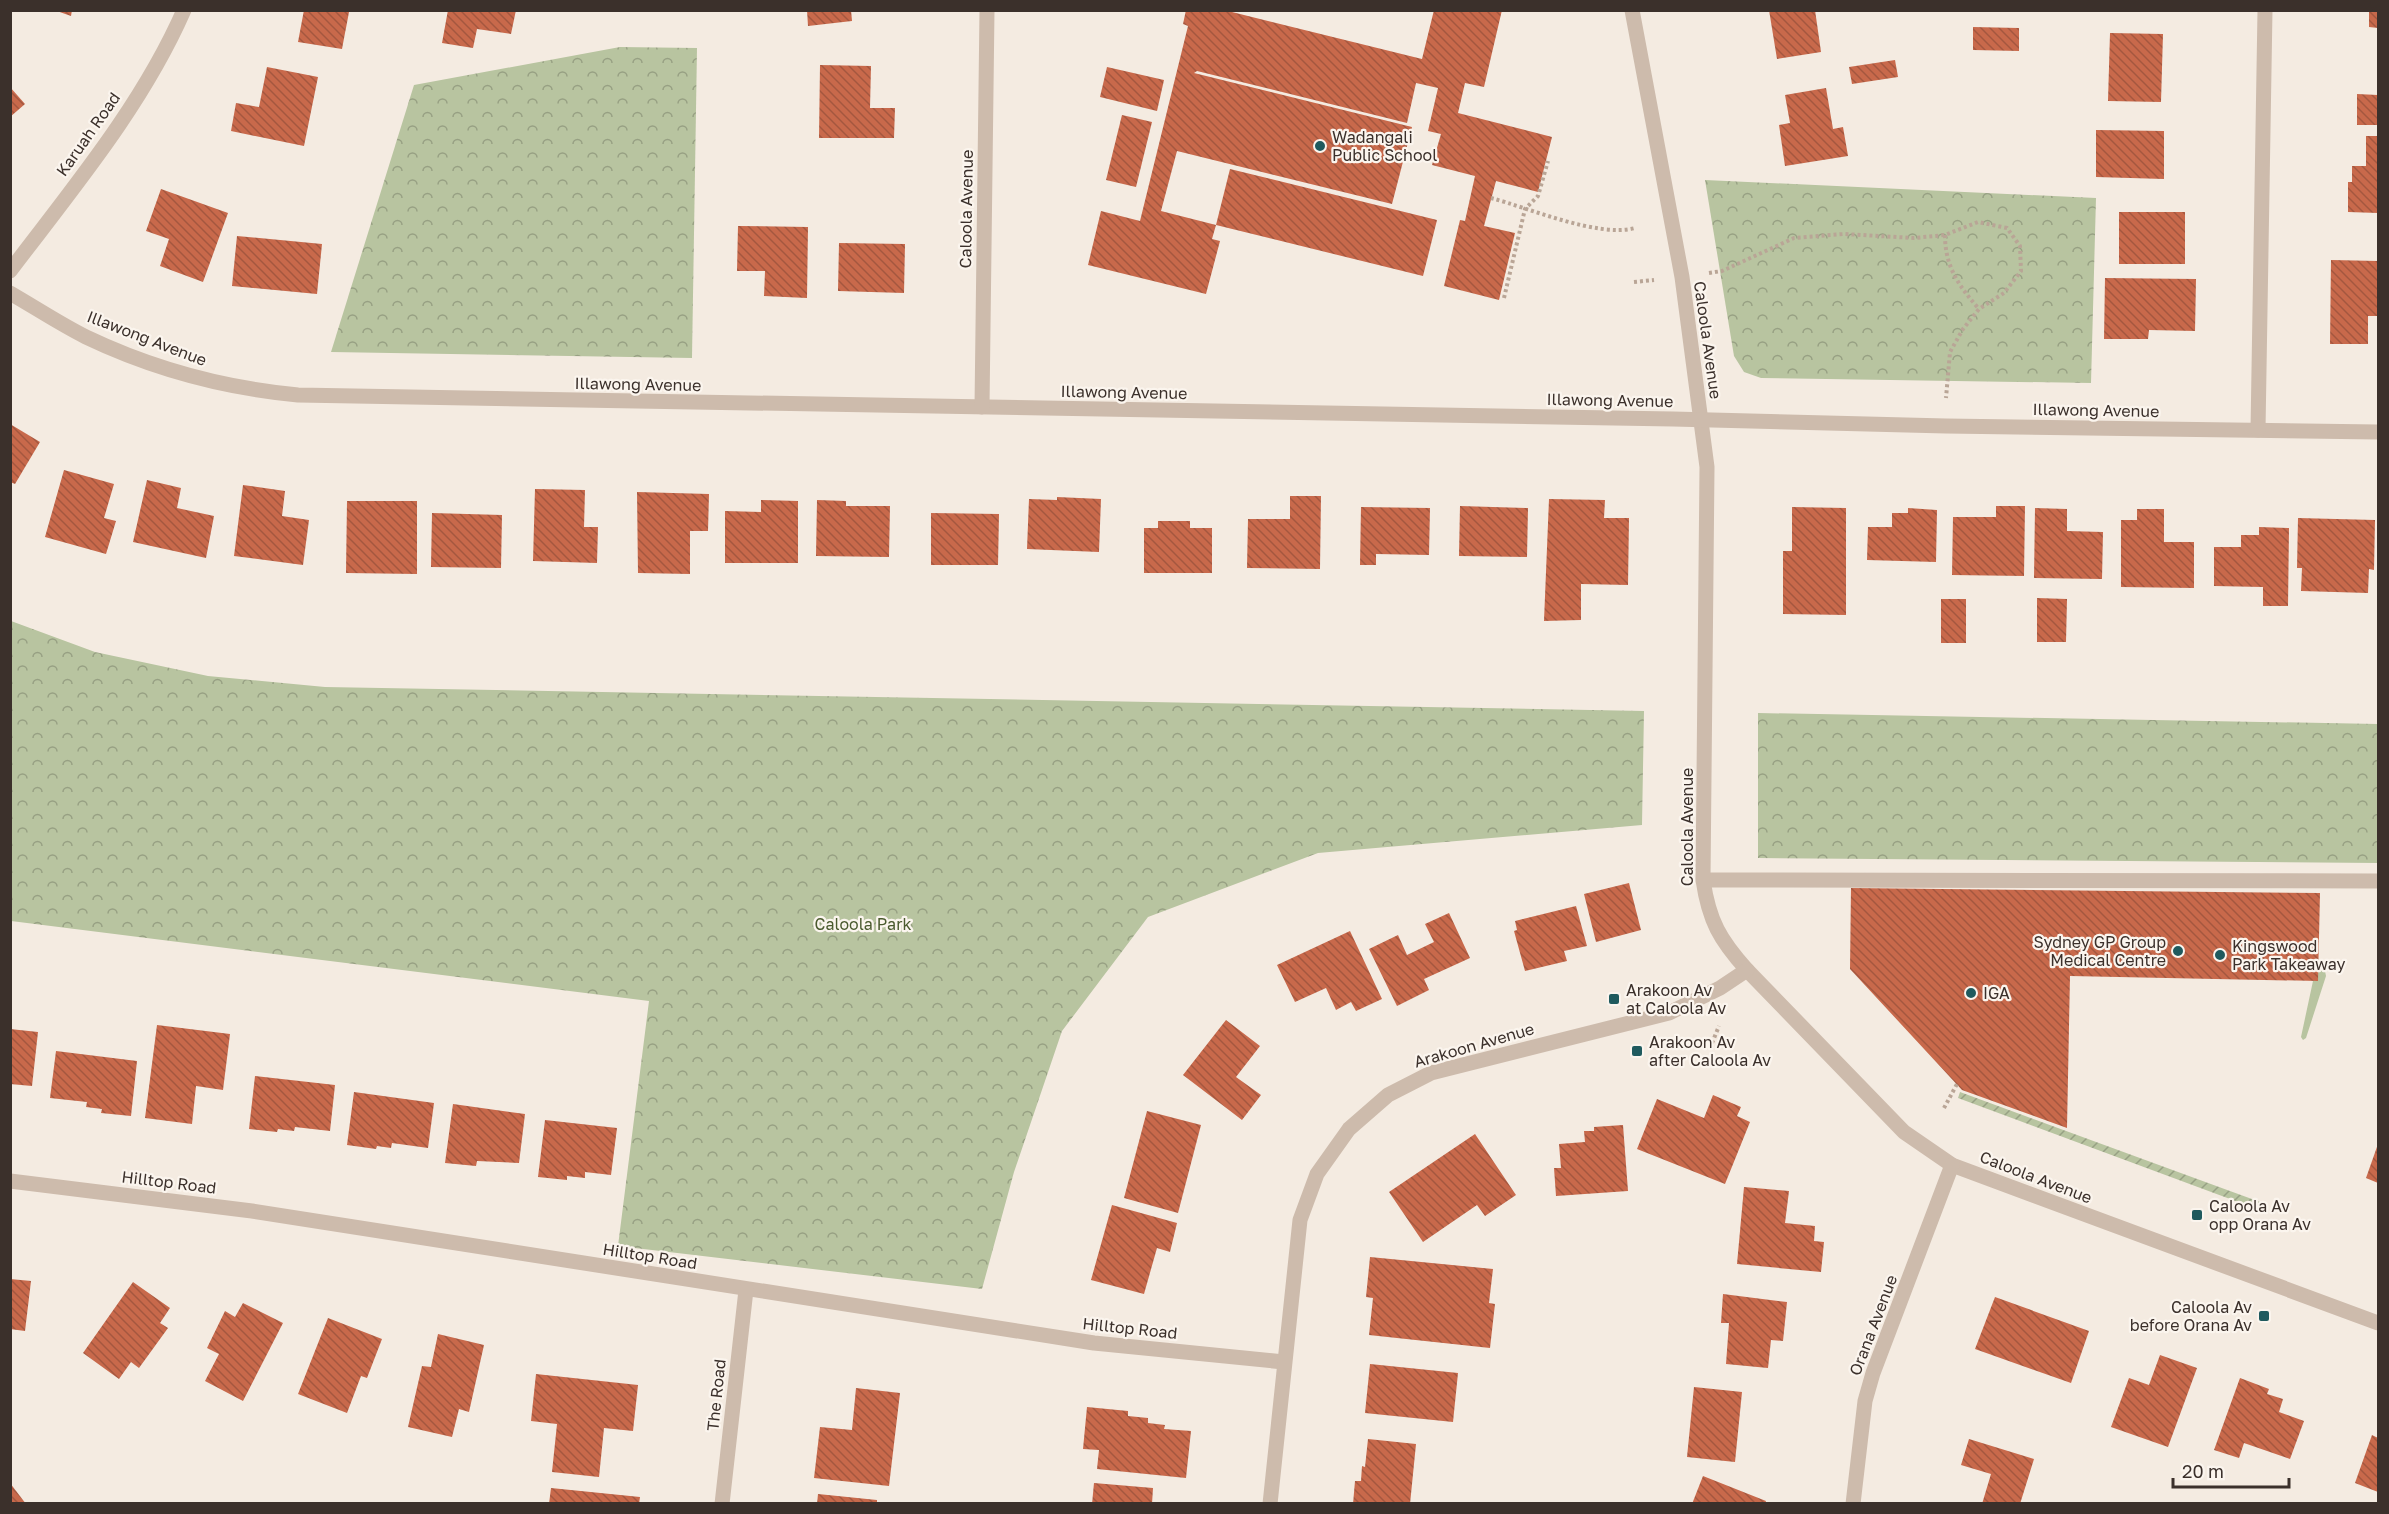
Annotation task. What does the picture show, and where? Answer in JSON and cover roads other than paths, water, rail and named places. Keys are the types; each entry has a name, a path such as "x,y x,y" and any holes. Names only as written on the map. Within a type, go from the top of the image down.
{"street":[{"name":"Karuah Road","path":"10,272 110,138 156,64 184,10"},
{"name":"Caloola Avenue","path":"982,407 987,10"},
{"name":"Caloola Avenue","path":"1632,10 1682,277 1708,484 1703,880 1712,923 1726,946 1747,970 1904,1132 1952,1164 2379,1323"},
{"path":"2258,429 2265,10"},
{"name":"Illawong Avenue","path":"10,293 86,337 142,360 204,380 270,392 333,397 2379,432"},
{"path":"1703,880 2379,881"},
{"name":"Arakoon Avenue","path":"1270,1503 1300,1220 1310,1188 1341,1138 1376,1103 1400,1086 1431,1073 1669,1013 1720,988 1747,970"},
{"name":"Orana Avenue","path":"1853,1503 1865,1401 1873,1373 1952,1164"},
{"name":"Hilltop Road","path":"10,1181 252,1211 1094,1343 1284,1362"},
{"name":"The Road","path":"722,1503 746,1290"}],"place":[{"name":"Wadangali Public School","path":"1320,146"},
{"name":"Sydney GP Group Medical Centre","path":"2178,951"},
{"name":"Kingswood Park Takeaway","path":"2220,955"},
{"name":"IGA","path":"1971,993"},
{"name":"Arakoon Av at Caloola Av","path":"1614,999"},
{"name":"Arakoon Av after Caloola Av","path":"1637,1051"},
{"name":"Caloola Av opp Orana Av","path":"2197,1215"},
{"name":"Caloola Av before Orana Av","path":"2264,1316"}],"park label":[{"name":"Caloola Park","path":"863,924"}]}
